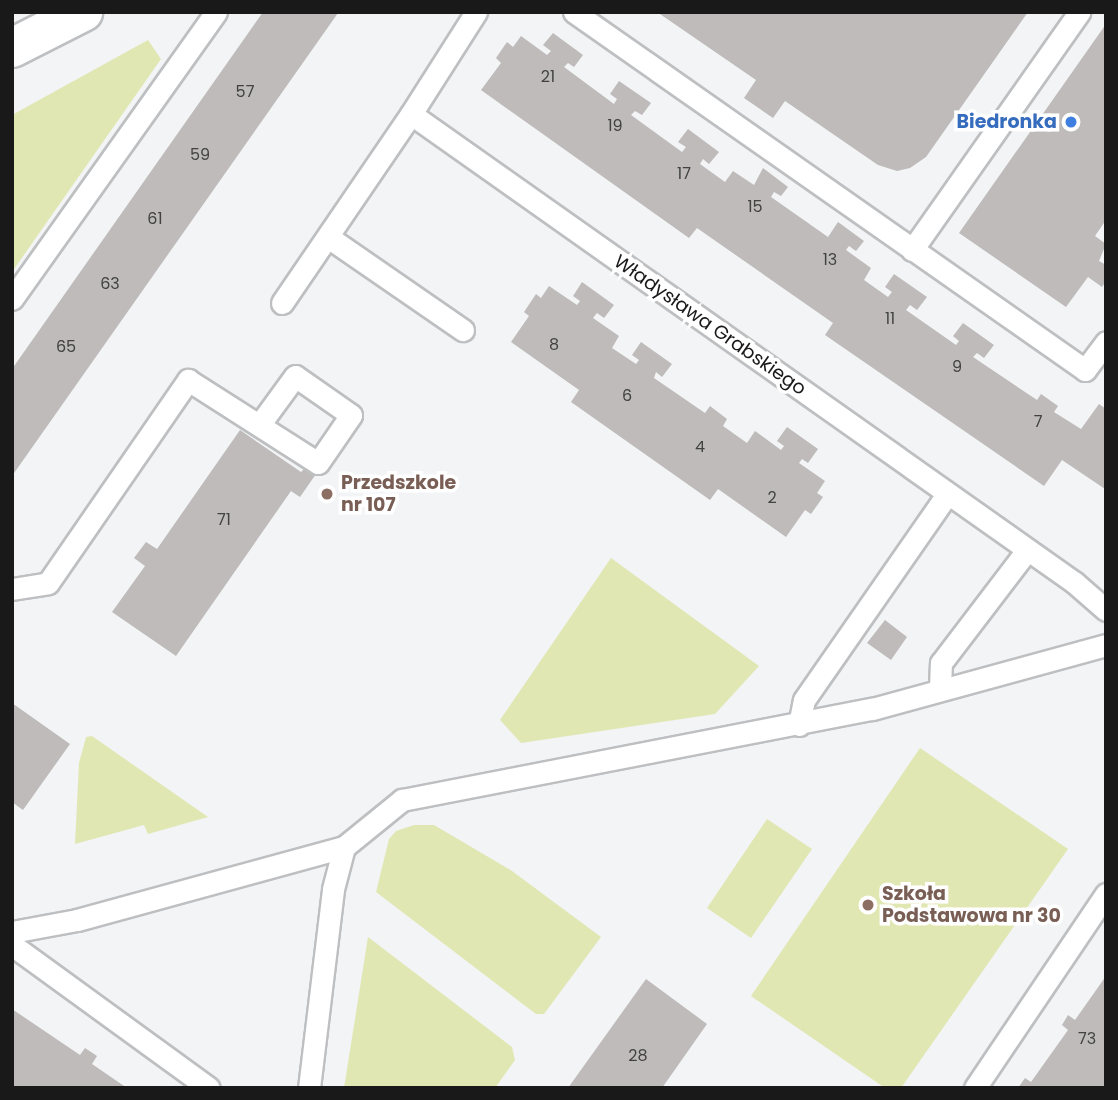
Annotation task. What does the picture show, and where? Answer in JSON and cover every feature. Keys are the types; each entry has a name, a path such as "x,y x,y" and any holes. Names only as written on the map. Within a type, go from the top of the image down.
{"street":[{"path":"12,48 83,12"}],"lane":[{"path":"12,299 216,12"},
{"path":"282,303 411,114 476,12"},
{"path":"574,12 1085,370 1106,342"},
{"path":"912,250 1079,12"},
{"name":"Władysława Grabskiego","path":"411,114 1027,550 1106,610"},
{"path":"328,237 463,330"},
{"path":"12,589 48,583 188,380 260,424"},
{"path":"799,725 804,700 947,494"},
{"path":"940,689 941,663 1027,550"},
{"path":"12,932 76,920 344,847 402,800 799,725 1106,645"},
{"path":"309,1088 333,889 344,847"},
{"path":"975,1088 1106,894"},
{"path":"12,945 209,1088"}],"green space":[{"path":"148,40 161,59 12,272 12,115"},
{"path":"611,558 759,666 715,714 521,743 500,720"},
{"path":"92,736 208,817 148,834 144,825 75,844 79,763 86,737"},
{"path":"920,748 1068,849 901,1088 885,1088 751,996"},
{"path":"767,819 812,849 751,938 707,908"},
{"path":"414,825 434,825 512,871 601,937 544,1014 536,1014 376,892 389,839 396,831"},
{"path":"368,937 512,1047 515,1060 495,1088 344,1088"}],"building":[{"path":"263,12 338,13 12,476 12,369"},
{"path":"657,12 1028,12 926,157 910,168 897,171 878,165 785,101 773,118 744,98 756,80"},
{"name":"Biedronka","path":"1106,24 1106,220 1095,236 1106,244 1099,261 1106,265 1106,281 1102,287 1088,277 1066,307 959,233"},
{"path":"553,33 583,55 574,67 568,63 564,67 614,104 617,99 610,94 619,81 651,103 642,115 635,111 631,115 682,152 686,147 678,142 688,129 719,152 709,164 703,159 700,164 725,182 733,171 754,185 763,168 788,187 781,196 774,192 771,197 828,237 838,222 864,241 856,251 849,246 846,250 871,268 864,280 888,297 892,292 885,287 894,274 927,297 917,310 910,305 906,310 956,345 959,341 953,336 963,323 994,345 984,358 977,353 973,357 1037,400 1041,394 1058,406 1054,412 1081,429 1099,404 1106,409 1105,489 1062,460 1044,486 825,335 833,323 697,228 689,238 481,90 501,63 496,58 507,42 513,47 521,36 547,55 551,51 543,45"},
{"path":"582,282 614,305 604,318 597,313 593,318 619,336 612,348 636,364 639,360 632,355 641,342 672,364 662,377 656,372 654,378 705,413 710,406 727,419 723,426 747,443 755,431 781,450 784,446 777,441 787,427 818,449 808,463 802,459 799,463 825,481 817,493 823,497 811,514 805,510 786,537 718,489 710,500 571,402 579,390 511,342 529,316 524,312 536,294 541,298 549,286 577,305 580,301 573,296"},
{"path":"240,430 301,472 306,467 316,474 300,497 291,491 176,656 112,612 145,566 134,558 146,542 157,549"},
{"path":"885,620 907,637 891,660 867,643"},
{"path":"12,703 70,744 23,810 12,802"},
{"path":"1106,976 1106,1088 1018,1088 1025,1078 1031,1082 1068,1030 1062,1025 1068,1015 1075,1020"},
{"path":"646,979 707,1024 662,1088 568,1088"},
{"path":"12,1009 80,1055 85,1048 97,1056 92,1064 127,1088 12,1088"}],"place":[{"name":"Biedronka","path":"1071,122"},
{"name":"Przedszkole nr 107","path":"327,494"},
{"name":"Szkoła Podstawowa nr 30","path":"868,905"}]}
